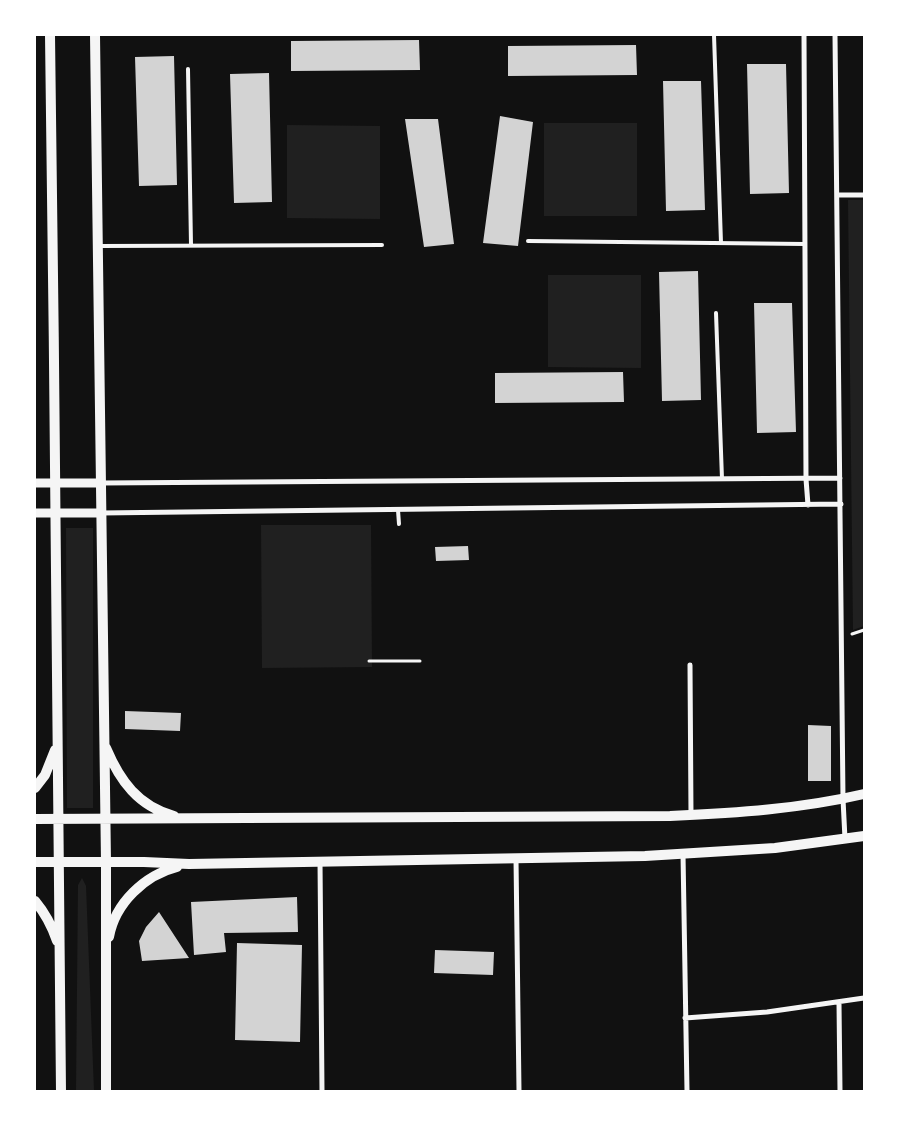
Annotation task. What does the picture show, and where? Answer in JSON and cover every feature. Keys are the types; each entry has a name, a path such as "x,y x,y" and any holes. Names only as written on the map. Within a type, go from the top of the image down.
{"main road":[{"path":"50,35 61,862 61,1091"},
{"path":"95,35 106,862 106,1091"},
{"path":"35,788 45,775 53,757 58,737"},
{"path":"104,743 114,768 127,787 143,802 163,813 185,819"},
{"path":"35,819 738,814 789,808 864,794"},
{"path":"35,862 189,864 683,854 775,848 864,836"},
{"path":"106,952 118,911 132,893 148,879 161,872 189,864"},
{"path":"35,901 54,930 60,952"}],"street":[{"path":"804,35 806,478 808,505"},
{"path":"835,35 845,840"},
{"path":"837,195 864,194"},
{"path":"35,483 840,478"},
{"path":"35,513 841,504"},
{"path":"690,666 691,815"},
{"path":"683,854 686,1091"},
{"path":"516,858 519,1091"},
{"path":"320,861 322,1091"},
{"path":"685,1018 767,1012 864,998"},
{"path":"839,1003 840,1091"}],"lane":[{"path":"714,35 721,243"},
{"path":"188,69 191,245"},
{"path":"528,241 805,244"},
{"path":"98,246 382,245"},
{"path":"716,312 722,479"},
{"path":"398,510 398,524"}],"path":[{"path":"369,662 420,661"}],"shaded area":[{"path":"544,123 637,123 637,216 544,216"},
{"path":"287,125 380,126 380,219 287,218"},
{"path":"848,200 864,200 864,626 853,630"},
{"path":"548,275 641,275 641,368 548,367"},
{"path":"261,525 371,525 372,667 262,668"},
{"path":"66,528 93,528 93,808 67,808"},
{"path":"82,878 86,886 94,1091 76,1091 78,885"}],"building":[{"path":"419,40 420,70 291,71 291,41"},
{"path":"636,45 637,75 508,76 508,46"},
{"path":"174,56 177,185 139,186 135,57"},
{"path":"747,64 786,64 789,193 750,194"},
{"path":"269,73 272,202 234,203 230,74"},
{"path":"663,81 701,81 705,210 666,211"},
{"path":"500,116 533,122 518,246 483,243"},
{"path":"405,119 438,119 454,244 424,247"},
{"path":"698,271 701,400 662,401 659,272"},
{"path":"754,303 792,303 796,432 757,433"},
{"path":"623,372 624,402 495,403 495,373"},
{"path":"468,546 469,560 436,561 435,547"},
{"path":"125,711 181,713 180,731 125,729"},
{"path":"808,725 831,726 831,781 808,781"},
{"path":"297,897 298,932 224,933 226,952 194,955 191,902"},
{"path":"159,912 189,958 142,961 139,941 146,927"},
{"path":"237,943 302,945 300,1042 235,1040"},
{"path":"435,950 494,952 493,975 434,973"}]}
